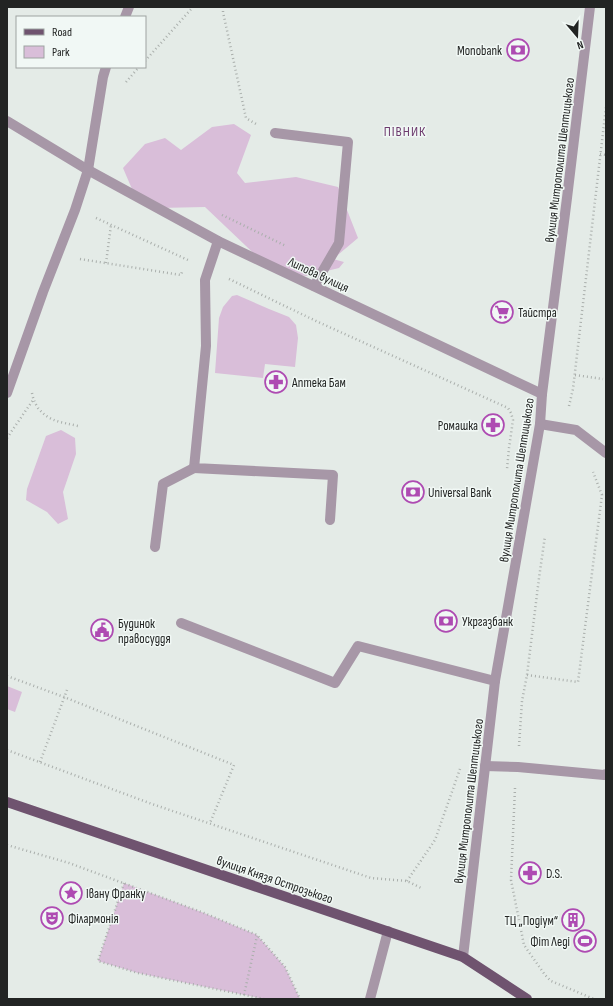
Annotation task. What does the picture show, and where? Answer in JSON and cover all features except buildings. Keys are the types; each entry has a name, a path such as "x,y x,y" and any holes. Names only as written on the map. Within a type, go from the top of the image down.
{"main road":[{"name":"вулиця Князя Острозького","path":"7,802 463,957 527,999"}],"street":[{"name":"вулиця Митрополита Шептицького","path":"463,957 495,681 540,424 542,394 590,7"},
{"path":"7,393 43,292 75,210 88,170 106,68"},
{"name":"Липова вулиця","path":"7,120 88,170 218,241 542,394"},
{"path":"275,133 348,142 339,243 314,286"},
{"path":"194,468 206,346 205,280 218,241"},
{"path":"540,424 576,430 606,453"},
{"path":"155,547 163,484 194,468 333,474 330,520"},
{"path":"181,623 335,683 358,646 495,681"},
{"path":"485,766 606,774"},
{"path":"370,999 388,931"}],"path":[{"path":"146,60 193,7"},
{"path":"223,7 246,118 275,133"},
{"path":"563,428 573,389 606,107"},
{"path":"600,154 606,155"},
{"path":"92,224 96,218 209,269 316,321 508,408 513,420 507,472"},
{"path":"106,263 110,225"},
{"path":"77,259 181,275 183,270"},
{"path":"185,264 187,259"},
{"path":"575,374 603,379"},
{"path":"32,389 33,400 44,415 55,421 78,426"},
{"path":"7,438 33,400"},
{"path":"527,675 578,682 602,495 593,472 594,444"},
{"path":"602,495 606,498"},
{"path":"546,530 527,675 522,701 510,880 524,945 545,976 551,981 594,999"},
{"path":"7,676 64,697 234,765 210,823"},
{"path":"40,763 67,690"},
{"path":"7,750 152,804 371,878 407,881 423,889"},
{"path":"407,881 435,840 462,766"},
{"path":"7,845 69,863 204,913 257,935 285,967 300,999"},
{"path":"124,883 98,961 138,973 264,999"},
{"path":"244,995 257,935"}],"green space":[{"path":"234,124 251,135 237,173 245,183 296,177 338,187 358,238 333,259 344,262 339,268 306,276 269,268 205,207 159,208 132,189 123,168 145,144 165,138 181,150 212,127"},
{"path":"237,295 289,317 296,325 298,338 295,367 265,364 263,378 215,373 219,318 223,307 232,296"},
{"path":"61,430 75,438 76,454 63,492 68,519 58,524 47,512 26,500 27,489 46,436"},
{"path":"7,686 22,692 15,712 7,709"},
{"path":"124,883 257,935 285,967 300,999 264,999 138,973 98,961"}],"place":[{"name":"Monobank","path":"518,50"},
{"name":"Тайстра","path":"502,312"},
{"name":"Аптека Бам","path":"276,382"},
{"name":"Ромашка","path":"493,425"},
{"name":"Universal Bank","path":"413,492"},
{"name":"Укргазбанк","path":"446,621"},
{"name":"Будинок правосуддя","path":"102,630"},
{"name":"D.S.","path":"530,873"},
{"name":"Івану Франку","path":"71,893"},
{"name":"Філармонія","path":"52,918"},
{"name":"ТЦ „Подіум“","path":"573,920"},
{"name":"Фіт Леді","path":"585,941"}],"district":[{"name":"ПІВНИК","path":"405,131"}]}
